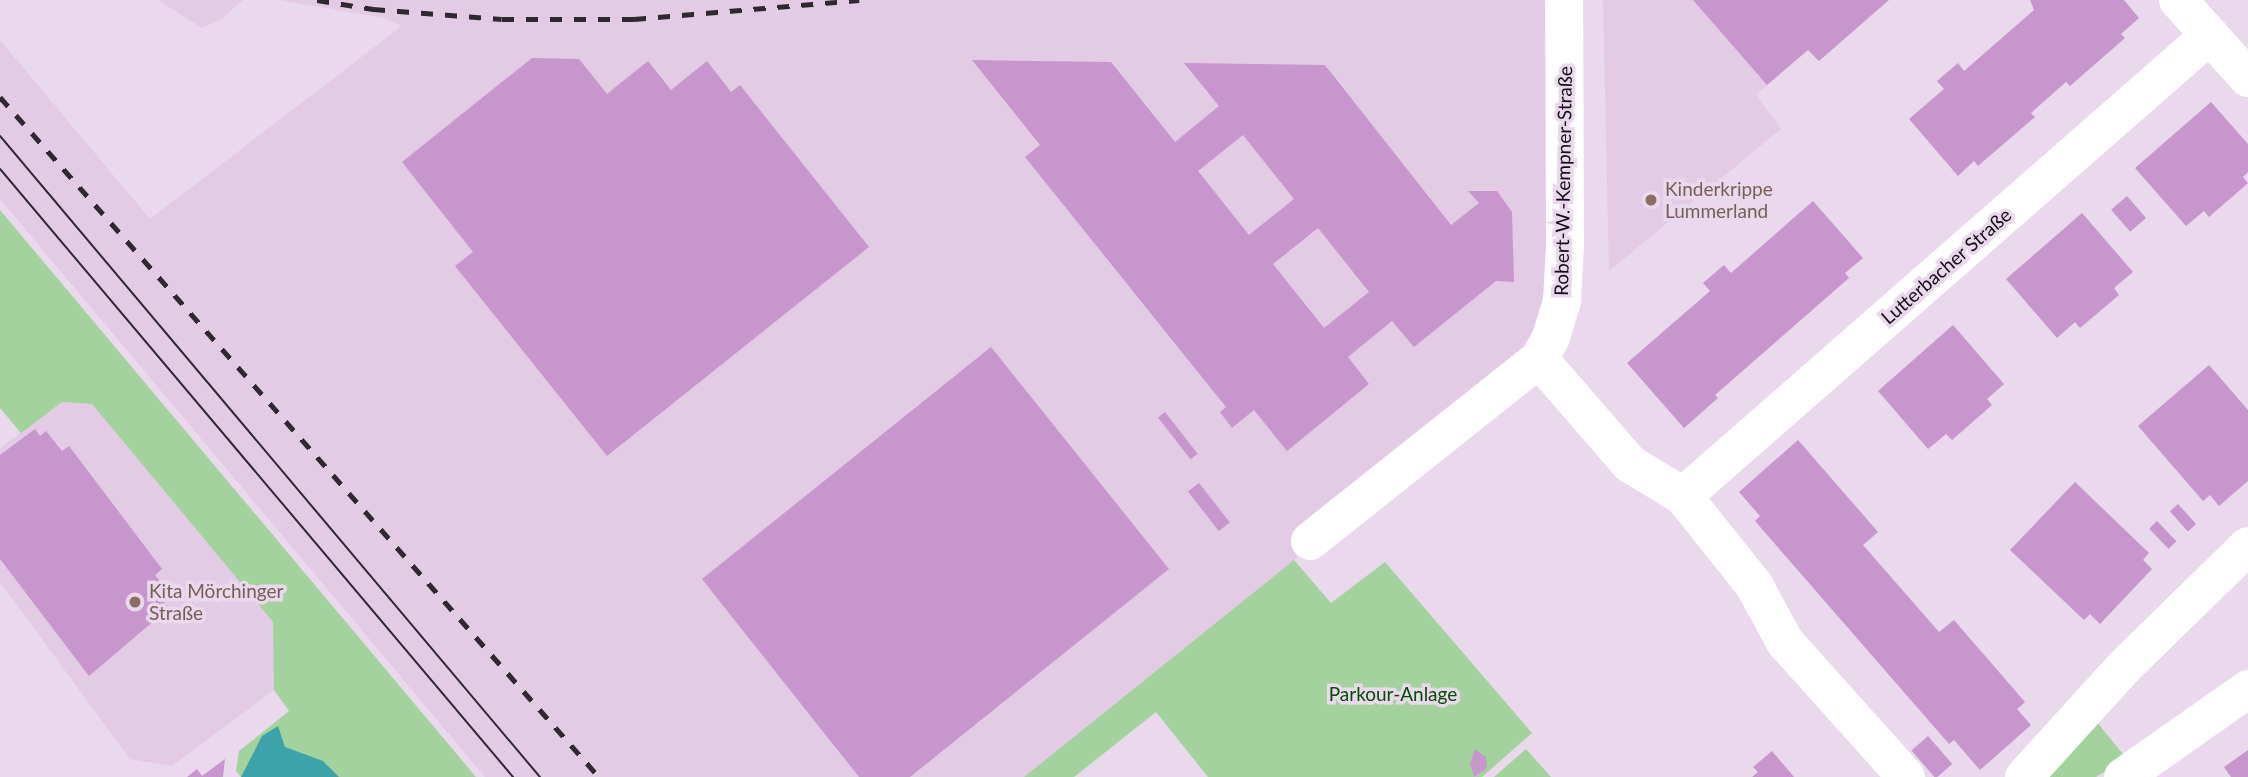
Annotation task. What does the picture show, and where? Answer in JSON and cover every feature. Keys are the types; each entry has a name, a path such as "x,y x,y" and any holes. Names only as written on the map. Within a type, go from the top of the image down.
{"street":[{"name":"Robert-W.-Kempner-Straße","path":"1539,359 1562,300 1564,0"},
{"path":"2178,0 2248,78"},
{"name":"Lutterbacher Straße","path":"1683,496 2210,35"},
{"path":"1310,541 1539,359 1630,464 1683,496 1754,586 1785,642 1906,777"},
{"path":"2024,777 2124,667 2248,546"},
{"path":"2123,777 2248,689"}],"shaded area":[{"path":"158,0 243,0 222,19 202,28"},
{"path":"279,0 1564,0 1551,337 1310,541 1294,560 1024,777 485,777 0,199 0,40 150,219 402,26 385,18"},
{"name":"Kinderkrippe Lummerland","path":"1603,0 1768,0 1808,50 1756,95 1781,129 1609,271"},
{"name":"Kita Mörchinger Straße","path":"62,402 92,404 273,622 274,690 172,766 130,759 0,582 0,448"}],"green space":[{"path":"0,210 476,777 241,777 236,771 239,751 289,711 274,690 273,622 92,404 62,402 21,433 0,408"},
{"name":"Parkour-Anlage","path":"1294,560 1331,603 1385,562 1532,733 1482,777 1208,777 1156,712 1074,777 1024,777"},
{"path":"2096,721 2126,758 2096,777 2046,777"},
{"path":"1526,749 1551,777 1494,777"}],"water":[{"path":"278,726 285,747 323,761 339,777 241,777 262,736"}],"building":[{"path":"1693,0 1889,0 1819,61 1808,50 1767,85"},
{"path":"2030,0 2124,0 2139,18 2121,34 2125,38 2070,86 2066,82 2031,113 2035,117 1978,166 1974,161 1958,176 1909,119 1944,89 1937,81 1958,63 1964,71 2034,10"},
{"path":"532,58 579,59 607,94 648,61 671,90 707,61 731,92 740,85 869,247 607,456 455,266 473,252 402,162"},
{"path":"972,60 1111,62 1175,142 1219,106 1184,63 1325,65 1451,225 1479,203 1468,191 1497,191 1512,212 1514,282 1496,281 1414,347 1392,321 1348,357 1369,384 1287,451 1254,410 1232,428 1220,412 1226,407 1025,157 1040,145","holes":["1243,135 1294,199 1249,235 1198,171","1318,228 1369,292 1324,328 1273,264"]},
{"path":"2211,102 2248,144 2248,172 2243,177 2248,183 2209,217 2204,211 2186,226 2135,168"},
{"path":"2127,196 2146,218 2130,232 2111,210"},
{"path":"1813,201 1863,258 1845,273 1849,278 1715,395 1718,398 1684,428 1627,363 1710,291 1703,283 1724,265 1731,273"},
{"path":"2082,213 2133,272 2114,288 2119,295 2080,328 2075,322 2057,338 2006,279"},
{"path":"1953,325 2004,384 1987,399 1992,405 1952,440 1946,434 1928,449 1878,391"},
{"path":"991,347 1169,569 910,777 859,777 702,579"},
{"path":"2209,365 2248,410 2248,481 2219,506 2210,495 2203,501 2138,426"},
{"path":"1165,412 1198,454 1191,459 1158,418"},
{"path":"35,429 40,436 46,431 62,451 69,446 162,569 155,575 172,596 164,602 169,608 89,676 0,559 0,455"},
{"path":"1798,440 1878,532 1863,545 1939,632 1954,620 2025,702 2017,709 2031,725 1980,770 1954,740 1949,744 1755,521 1760,516 1739,492"},
{"path":"2075,482 2149,553 2143,560 2152,569 2100,624 2090,614 2084,620 2010,550"},
{"path":"1199,483 1230,522 1219,531 1188,492"},
{"path":"2178,504 2196,524 2188,531 2170,511"},
{"path":"2157,521 2176,541 2169,549 2149,529"},
{"path":"1928,736 1952,764 1934,777 1911,750"},
{"path":"1475,749 1486,757 1487,768 1474,777 1470,763"},
{"path":"2248,750 2248,777 2231,777 2224,767"},
{"path":"1772,751 1794,777 1752,777 1758,772 1753,767"},
{"path":"225,759 223,777 187,777 197,769 202,776"}],"tram line":[{"path":"0,136 540,777"},
{"path":"0,169 513,777"}],"railway":[{"path":"317,0 373,9 502,19 634,19 859,0"},
{"path":"0,97 599,777"}],"place":[{"name":"Kinderkrippe Lummerland","path":"1651,200"},
{"name":"Kita Mörchinger Straße","path":"135,602"}]}
